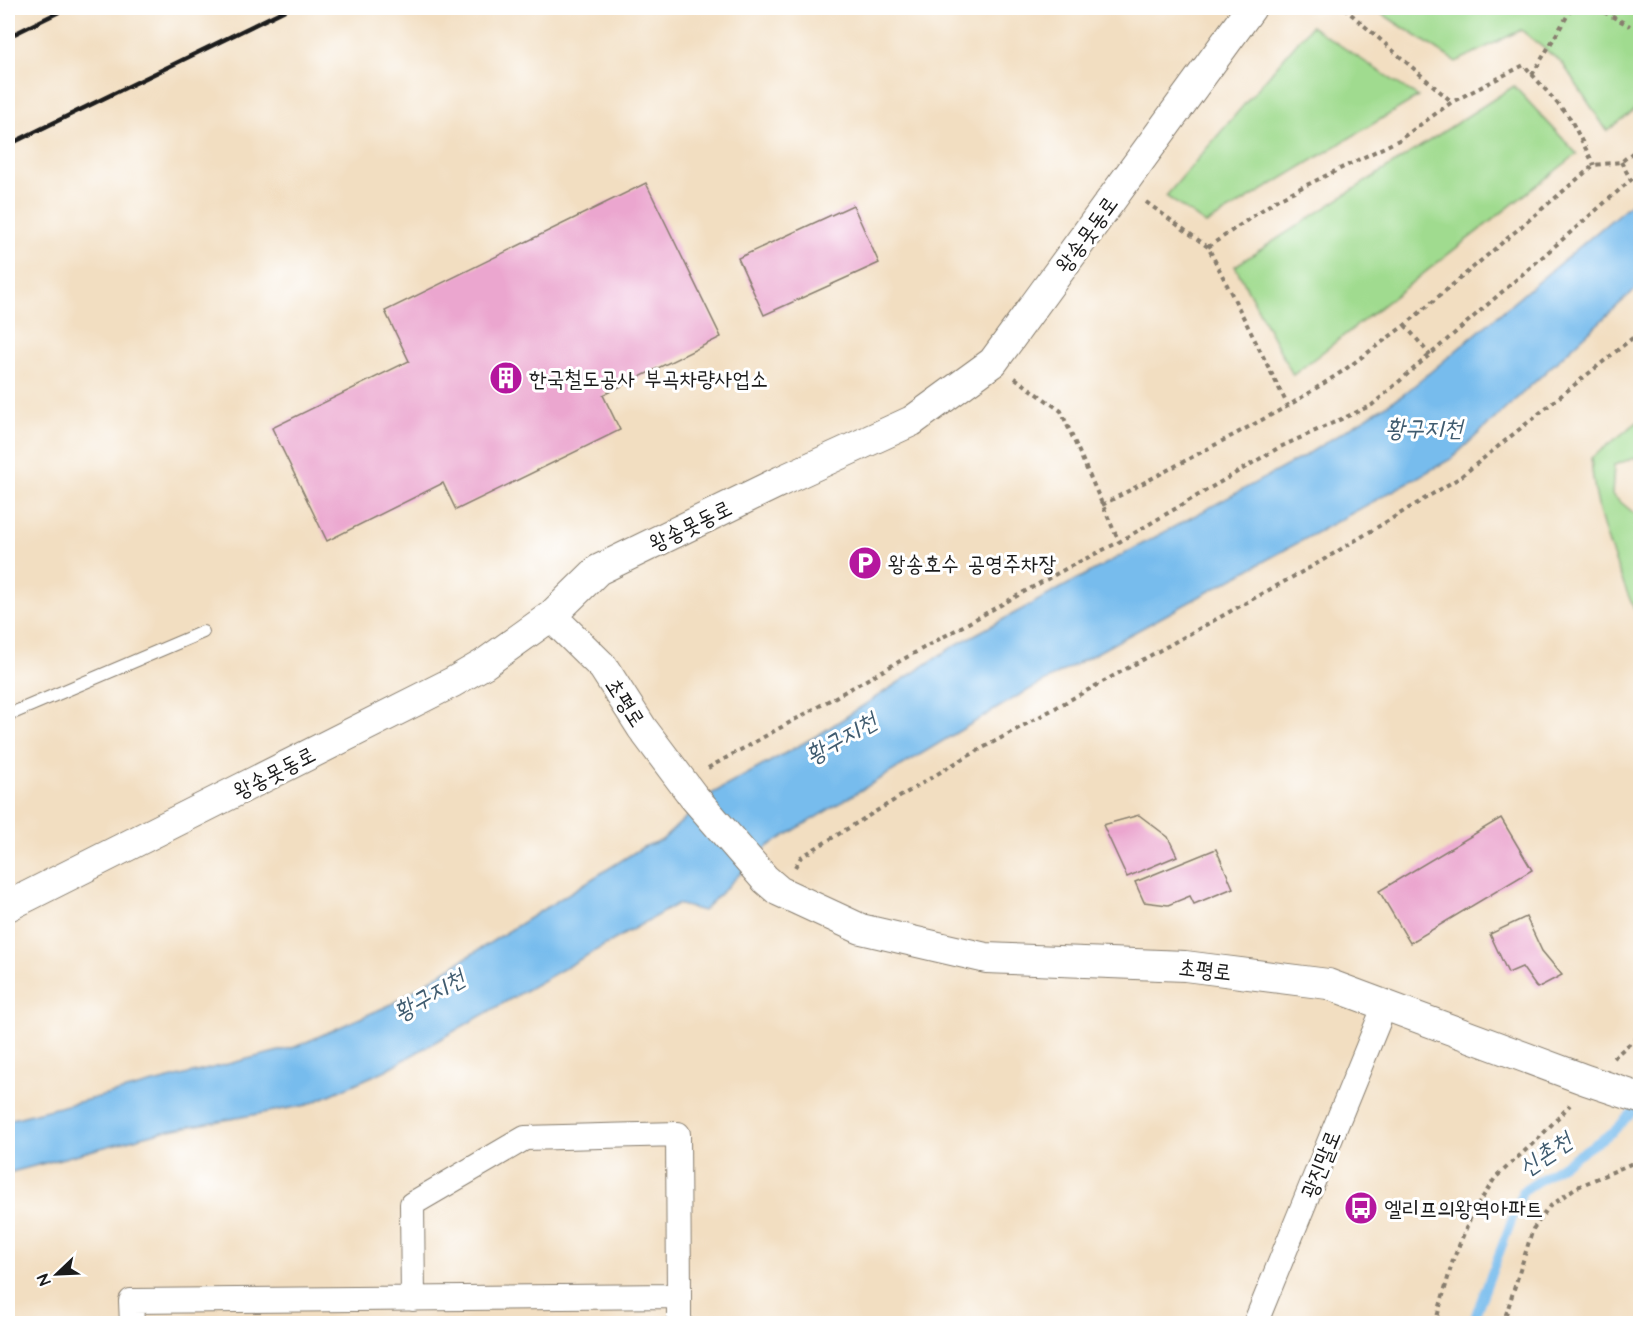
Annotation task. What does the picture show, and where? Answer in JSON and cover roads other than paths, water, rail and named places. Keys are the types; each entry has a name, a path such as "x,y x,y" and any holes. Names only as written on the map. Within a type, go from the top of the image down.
{"street":[{"name":"왕송못동로","path":"8,906 453,682 484,664 551,616 598,570 912,421 993,362 1251,8"},
{"name":"초평로","path":"551,616 603,667 642,728 688,789 772,885 861,929 986,958 1185,966 1328,984 1641,1098"},
{"name":"광진말로","path":"1255,1323 1385,1005"},
{"path":"413,1299 412,1204 525,1138 678,1134 679,1323"},
{"path":"132,1323 131,1301 679,1296"}],"lane":[{"path":"8,715 203,632"}],"water":[{"name":"황구지천","path":"1640,196 1640,285 1451,459 1016,697 768,846 703,911 677,904 386,1070 307,1105 164,1131 8,1173 8,1120 295,1047 392,1004 643,847 662,840 711,794 820,734 954,646 1301,458 1403,395"}],"waterway":[{"name":"신촌천","path":"1472,1324 1523,1191 1614,1131 1640,1104"}],"railway":[{"path":"8,37 67,8"},
{"path":"8,145 289,8"}],"place":[{"name":"한국철도공사 부곡차량사업소","path":"506,378"},
{"name":"왕송호수 공영주차장","path":"865,563"},
{"name":"엘리프의왕역아파트","path":"1361,1208"}]}
